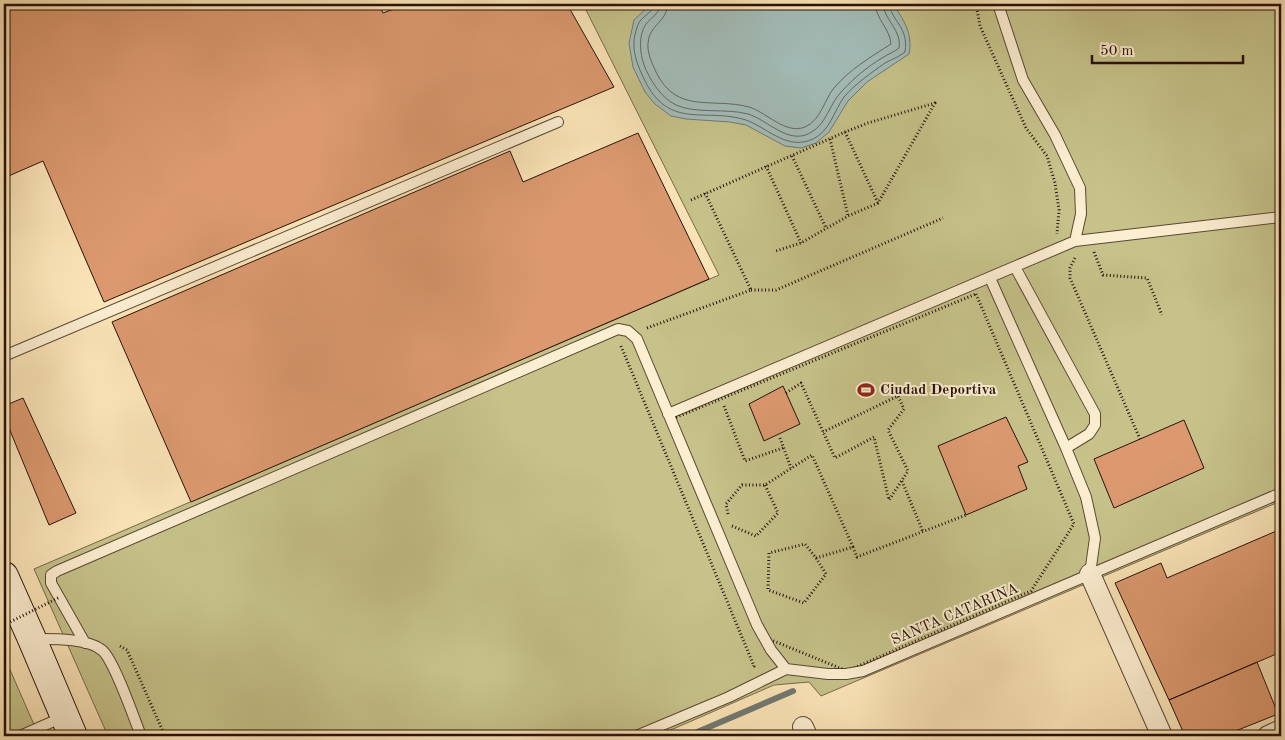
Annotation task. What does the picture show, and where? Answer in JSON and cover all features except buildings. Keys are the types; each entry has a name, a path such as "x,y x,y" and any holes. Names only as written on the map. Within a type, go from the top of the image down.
{"street":[{"path":"1090,574 1162,736"},
{"path":"4,576 69,727"},
{"path":"1268,736 1281,730"}],"lane":[{"path":"998,4 1023,80 1055,135 1080,188 1081,214 1075,240"},
{"path":"4,356 558,122"},
{"path":"668,414 990,278 1075,240 1281,216"},
{"path":"1015,267 1095,414 1095,426 1089,434 1066,448"},
{"path":"990,278 1086,497 1095,538 1090,574"},
{"path":"86,643 50,583 51,575 57,571 618,329 628,331 637,339 757,625 770,650 786,669 728,697 636,736"},
{"name":"SANTA CATARINA","path":"786,669 828,674 846,674 863,670 1281,493"},
{"path":"32,639 62,639 86,643 102,650 112,665 141,736"},
{"path":"20,736 69,727"}],"path":[{"path":"976,4 980,26 1026,128 1047,156 1056,183 1059,210 1057,236"},
{"path":"691,200 845,132 868,123 935,103 878,203 848,216 802,243 776,251"},
{"path":"845,132 878,203"},
{"path":"830,139 848,216"},
{"path":"792,156 826,228"},
{"path":"766,166 802,243"},
{"path":"705,193 750,290"},
{"path":"638,332 750,290 776,290 943,218"},
{"path":"1094,251 1103,275 1147,278 1162,314"},
{"path":"1078,253 1070,268 1070,278 1140,439"},
{"path":"976,294 1074,524 1032,591 848,670 764,637 672,419 721,399 976,294"},
{"path":"620,345 754,666"},
{"path":"786,393 802,384 823,432 835,458 874,437 889,500 908,471 888,430 904,409 898,396 823,432"},
{"path":"721,399 745,461 783,448"},
{"path":"780,438 791,468"},
{"path":"765,485 778,514 756,536 730,526 726,504 742,485 765,485 812,455 857,557 966,515"},
{"path":"902,481 923,532"},
{"path":"805,544 816,558 826,574 804,603 768,590 769,553 805,544"},
{"path":"816,558 853,547"},
{"path":"4,626 60,597"},
{"path":"119,646 127,650 166,736"}],"shaded area":[{"name":"Ciudad Deportiva","path":"583,4 1281,4 1281,501 821,696 809,682 774,685 657,736 108,736 34,569 719,275"},
{"path":"4,656 39,736 4,736"}],"water":[{"path":"651,4 893,4 909,34 909,54 867,82 848,101 829,132 816,143 801,148 785,146 746,125 671,116 655,104 645,92 633,67 629,43 634,20"}],"waterway":[{"path":"688,736 793,691"}],"place":[{"name":"Ciudad Deportiva","path":"866,390"}]}
